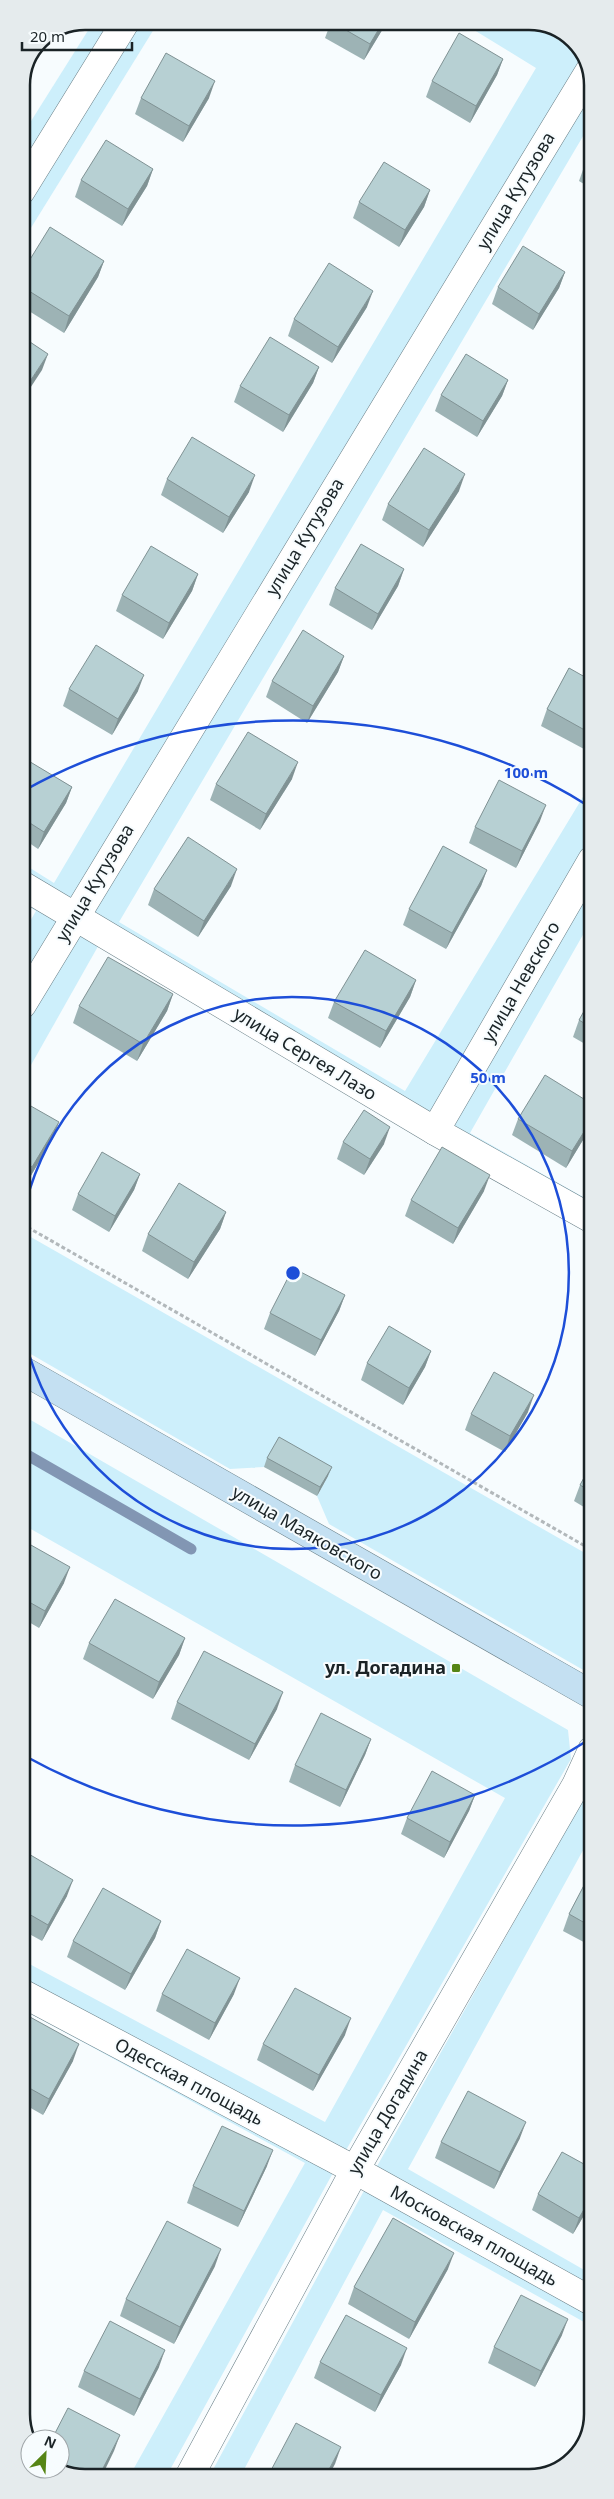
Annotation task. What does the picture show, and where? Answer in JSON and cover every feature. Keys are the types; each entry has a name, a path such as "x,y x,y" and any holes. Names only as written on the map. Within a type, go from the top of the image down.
{"main road":[{"name":"улица Маяковского","path":"30,1375 584,1690"}],"street":[{"path":"30,176 120,30"},
{"name":"улица Кутузова","path":"30,991 584,81"},
{"name":"улица Невского","path":"435,1131 584,874"},
{"name":"улица Сергея Лазо","path":"30,890 435,1131 584,1215"},
{"name":"улица Догадина","path":"193,2469 355,2170 576,1785 584,1768"},
{"name":"Одесская площадь","path":"30,1997 355,2170"},
{"name":"Московская площадь","path":"355,2170 584,2297"}],"path":[{"path":"30,1229 584,1545"}],"shaded area":[{"path":"88,30 113,30 30,164 30,123"},
{"path":"128,30 153,30 30,229 30,189"},
{"path":"474,30 532,30 547,33 563,43 573,52 581,69 69,905 30,881 30,868 54,883 536,68"},
{"path":"584,94 584,135 119,922 405,1091 584,795 584,858 432,1120 85,915"},
{"path":"584,889 584,933 470,1133 584,1197 584,1206 446,1128"},
{"path":"30,900 61,919 30,971 30,921 36,911 30,907"},
{"path":"78,927 101,941 30,1067 30,1008"},
{"path":"30,1237 584,1552 584,1670 329,1524 317,1496 328,1476 264,1467 230,1469 30,1354"},
{"path":"30,1420 568,1730 571,1759 334,2171 170,2469 133,2469 305,2163 30,2013 30,1964 325,2122 505,1798 30,1529"},
{"path":"584,1797 584,1848 408,2169 584,2270 584,2286 376,2168"},
{"path":"366,2187 584,2308 584,2322 383,2210 244,2469 213,2469"}],"building":[{"path":"346,30 378,30 370,44"},
{"path":"459,33 503,59 476,106 432,81"},
{"path":"166,53 215,81 189,126 141,98"},
{"path":"106,140 153,169 128,209 81,180"},
{"path":"384,162 430,190 405,230 359,202"},
{"path":"50,227 104,261 69,316 30,292 30,259"},
{"path":"523,246 565,272 539,314 498,287"},
{"path":"329,263 373,291 338,347 294,319"},
{"path":"270,337 319,367 289,415 240,386"},
{"path":"30,342 48,354 30,381"},
{"path":"466,354 508,380 483,421 441,395"},
{"path":"192,437 255,475 229,517 167,479"},
{"path":"424,448 465,474 429,530 388,504"},
{"path":"361,544 404,569 378,614 335,588"},
{"path":"151,546 198,574 169,623 122,595"},
{"path":"303,630 344,656 313,706 272,681"},
{"path":"96,645 144,675 118,719 69,689"},
{"path":"569,668 584,676 584,730 547,709"},
{"path":"248,732 298,762 266,814 216,784"},
{"path":"30,762 72,787 44,832 30,823"},
{"path":"499,780 546,805 522,851 475,827"},
{"path":"188,837 237,869 204,921 154,889"},
{"path":"443,846 487,870 452,933 409,909"},
{"path":"365,950 416,980 386,1031 334,1002"},
{"path":"108,957 173,994 143,1044 79,1006"},
{"path":"584,1011 584,1023 579,1020"},
{"path":"545,1075 584,1099 584,1132 572,1151 518,1119"},
{"path":"30,1106 59,1122 32,1167 30,1166"},
{"path":"364,1110 390,1127 370,1159 343,1142"},
{"path":"442,1147 490,1175 458,1228 411,1200"},
{"path":"102,1152 140,1174 115,1216 78,1194"},
{"path":"179,1183 226,1212 194,1262 148,1234"},
{"path":"293,1268 345,1295 321,1340 270,1313"},
{"path":"389,1326 431,1351 409,1388 367,1363"},
{"path":"494,1372 534,1395 510,1436 471,1414"},
{"path":"279,1437 332,1467 320,1487 267,1458"},
{"path":"584,1478 584,1487 580,1485"},
{"path":"30,1544 70,1567 45,1611 30,1603"},
{"path":"115,1599 185,1638 159,1682 89,1643"},
{"path":"204,1651 283,1692 255,1744 177,1702"},
{"path":"321,1713 371,1739 346,1790 295,1765"},
{"path":"432,1771 475,1795 450,1842 407,1818"},
{"path":"30,1855 73,1880 48,1925 30,1915"},
{"path":"584,1885 584,1922 569,1914"},
{"path":"103,1888 161,1921 131,1974 73,1941"},
{"path":"187,1949 240,1978 215,2023 162,1994"},
{"path":"295,1988 351,2018 319,2075 263,2044"},
{"path":"30,2017 79,2044 49,2099 30,2088"},
{"path":"468,2091 526,2122 500,2172 441,2142"},
{"path":"222,2126 273,2150 244,2211 193,2186"},
{"path":"562,2152 584,2164 584,2209 579,2218 538,2194"},
{"path":"393,2218 454,2253 415,2322 354,2287"},
{"path":"167,2221 221,2249 180,2327 126,2299"},
{"path":"521,2295 568,2319 541,2371 494,2347"},
{"path":"346,2315 407,2348 381,2395 320,2362"},
{"path":"110,2321 165,2350 140,2399 84,2371"},
{"path":"68,2408 120,2435 103,2469 71,2467 70,2429 57,2429"},
{"path":"296,2423 341,2447 329,2469 272,2469"}],"waterway":[{"path":"30,1457 191,1549"}],"place":[{"name":"ул. Догадина","path":"456,1668"}]}
